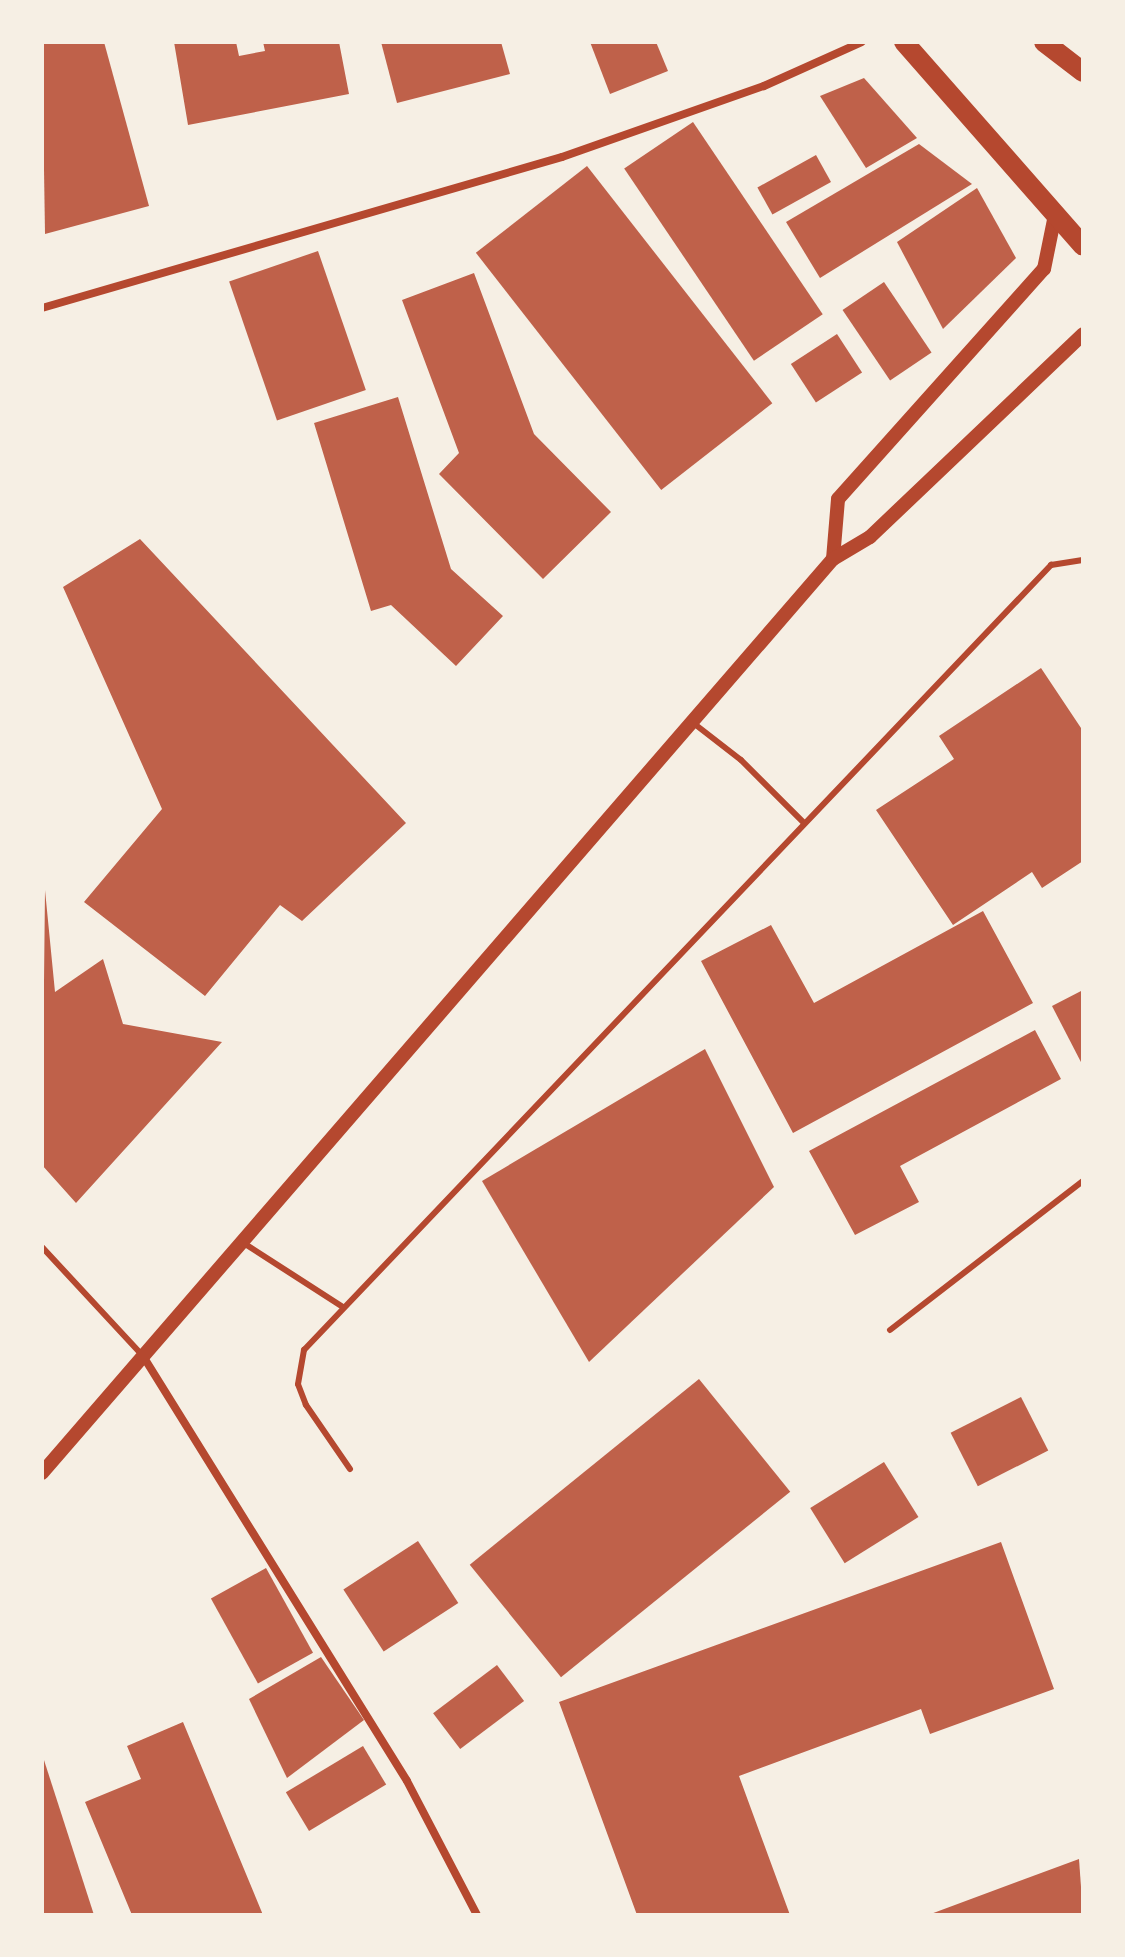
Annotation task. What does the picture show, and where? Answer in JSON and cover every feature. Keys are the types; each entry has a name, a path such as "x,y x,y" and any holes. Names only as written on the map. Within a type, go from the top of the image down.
{"main road":[{"path":"904,42 1083,246"},
{"path":"1044,42 1083,72"}],"street":[{"path":"42,308 562,157 764,86 862,42"},
{"path":"833,559 838,499 1044,269 1055,215"},
{"path":"42,1473 833,559 870,537 1083,334"},
{"path":"143,1356 407,1781 477,1915"}],"lane":[{"path":"350,1469 306,1405 298,1384 304,1350 1051,565 1083,560"},
{"path":"692,722 741,760 804,823"},
{"path":"890,1330 1083,1181"},
{"path":"242,1242 343,1307"},
{"path":"42,1247 143,1356"}],"building":[{"path":"42,42 104,42 149,206 45,234"},
{"path":"174,42 236,42 239,56 265,51 263,42 339,42 349,94 188,125"},
{"path":"381,42 501,42 510,74 397,103"},
{"path":"590,42 656,42 668,71 610,94"},
{"path":"864,78 917,138 866,168 820,96"},
{"path":"693,122 823,314 754,361 624,168"},
{"path":"919,144 972,184 820,278 786,222"},
{"path":"816,155 831,182 772,215 757,187"},
{"path":"587,166 772,403 661,490 476,253"},
{"path":"977,188 1016,258 943,329 897,242"},
{"path":"318,251 366,390 277,421 229,282"},
{"path":"474,273 534,434 611,512 543,579 439,474 459,453 402,300"},
{"path":"884,282 932,352 890,380 843,310"},
{"path":"837,334 862,373 816,403 791,364"},
{"path":"398,397 451,569 503,616 456,666 391,605 371,611 314,423"},
{"path":"140,539 406,823 302,921 280,905 205,996 84,902 162,809 63,587"},
{"path":"1041,668 1083,731 1083,861 1042,888 1032,872 953,925 876,810 954,759 939,736"},
{"path":"45,890 55,992 103,959 123,1024 222,1042 76,1203 42,1165"},
{"path":"983,911 1033,1003 793,1133 701,961 771,925 814,1003"},
{"path":"1083,990 1083,1066 1052,1006"},
{"path":"1035,1030 1061,1079 900,1166 919,1202 855,1235 809,1151"},
{"path":"705,1049 774,1187 589,1362 482,1181"},
{"path":"699,1379 790,1492 561,1677 470,1565"},
{"path":"1021,1397 1048,1450 978,1486 951,1433"},
{"path":"884,1462 918,1517 845,1563 810,1508"},
{"path":"418,1541 458,1603 384,1652 343,1589"},
{"path":"1001,1542 1054,1689 930,1734 921,1709 739,1776 790,1915 637,1915 559,1702"},
{"path":"266,1568 313,1653 258,1683 211,1599"},
{"path":"321,1657 364,1720 287,1778 249,1699"},
{"path":"497,1665 524,1701 460,1749 433,1713"},
{"path":"183,1722 263,1915 132,1915 85,1802 141,1779 127,1746"},
{"path":"363,1746 386,1785 309,1831 286,1792"},
{"path":"43,1757 94,1915 42,1915"},
{"path":"1079,1859 1083,1915 928,1915"}]}
